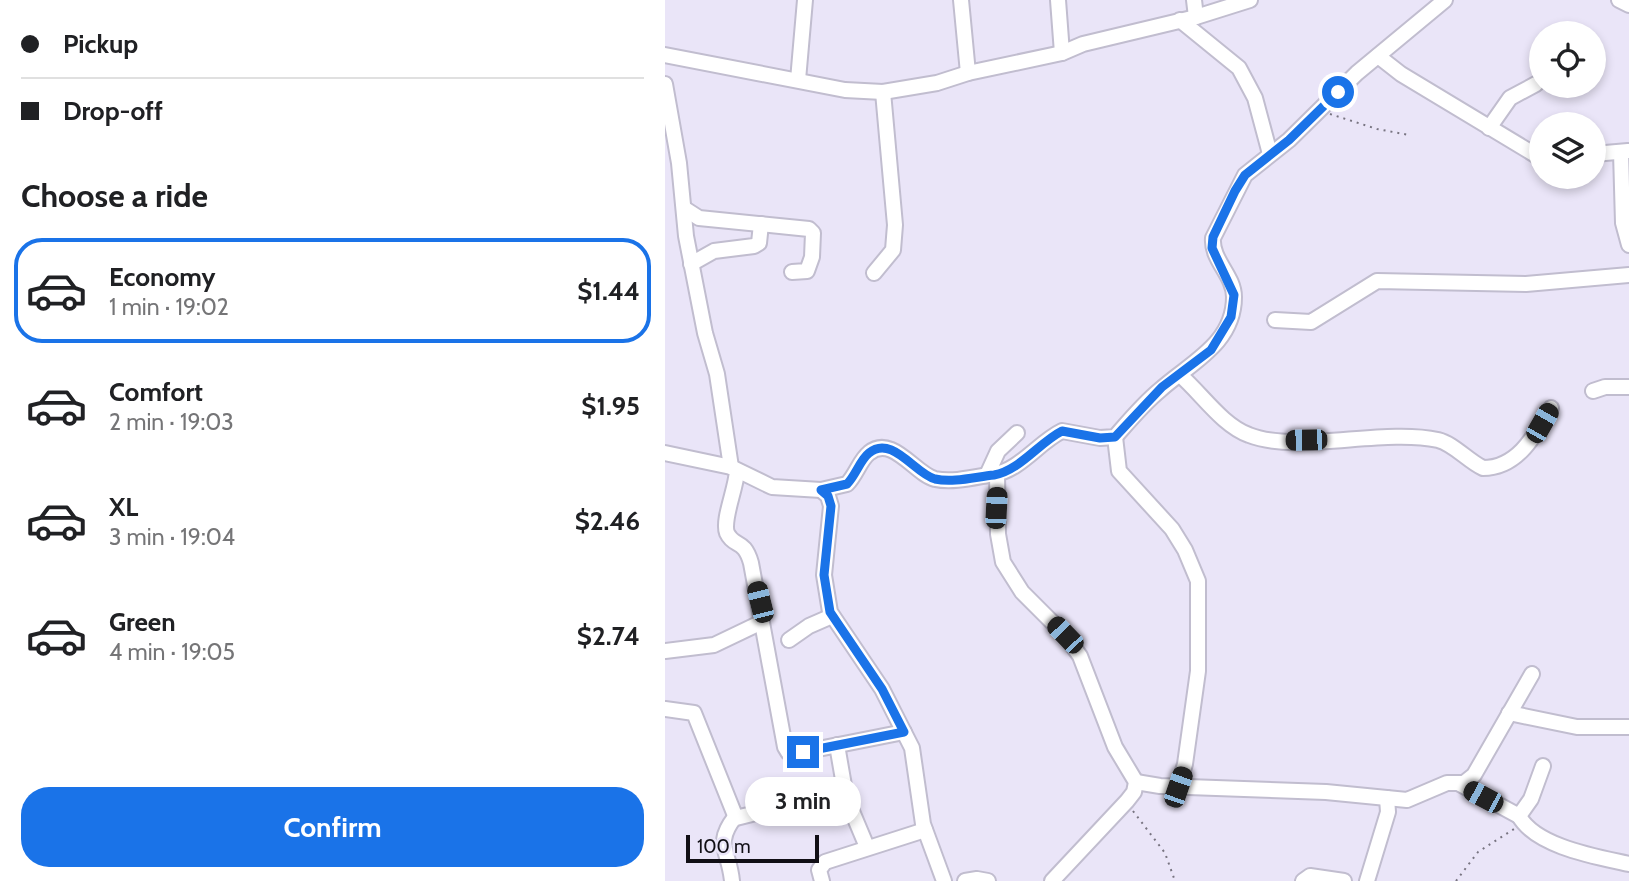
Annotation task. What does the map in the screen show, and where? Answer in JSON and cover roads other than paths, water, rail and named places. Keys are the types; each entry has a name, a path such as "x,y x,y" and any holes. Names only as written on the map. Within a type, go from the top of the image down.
{"street":[{"path":"798,80 805,0"},
{"path":"961,0 968,73"},
{"path":"1058,0 1062,53"},
{"path":"1194,0 1196,17"},
{"path":"665,55 845,90 883,92 937,83 968,73 1062,53 1083,44 1196,17 1250,0"},
{"path":"665,453 734,469 772,487 821,490 847,484 869,453 880,449 893,450 922,475 943,480 992,475 1062,431 1100,438 1115,437 1147,401 1211,350 1231,317 1234,295 1212,248 1213,237 1245,175 1289,140 1378,56 1445,0"},
{"path":"1619,0 1629,5"},
{"path":"1180,20 1239,68 1255,98 1270,154"},
{"path":"1378,56 1401,74 1529,151"},
{"path":"665,84 672,164 685,209 691,264 717,374 734,469 736,489 726,524 729,537 747,548 760,602 785,747 788,752 803,752 904,732"},
{"path":"1489,128 1510,98 1529,88"},
{"path":"874,273 893,250 895,225 883,92"},
{"path":"1606,153 1625,151 1623,223 1629,245"},
{"path":"685,209 699,218 809,229 813,233 812,257 807,271 792,272"},
{"path":"691,264 714,251 754,246 761,235 761,224"},
{"path":"1275,320 1311,322 1377,281 1526,284 1629,275"},
{"path":"1180,375 1224,419 1250,435 1288,440 1375,437 1435,440 1483,468 1510,462 1527,444 1551,408"},
{"path":"1593,391 1605,387 1629,387"},
{"path":"1017,433 998,451 992,475 1003,562 1022,592 1065,635 1080,656 1115,747 1136,782 1134,792 1127,801 1052,881"},
{"path":"1115,437 1117,464 1122,477 1172,529 1185,550 1198,581 1198,671 1185,764 1178,787"},
{"path":"821,490 828,496 831,506 824,575 832,616 882,689 914,755 925,830 944,881"},
{"path":"789,640 809,626 832,616"},
{"path":"665,650 713,645 762,622"},
{"path":"1460,784 1474,775 1532,674"},
{"path":"665,709 694,713 735,817"},
{"path":"1509,713 1577,727 1629,727"},
{"path":"837,745 846,797 867,847"},
{"path":"1521,819 1543,766"},
{"path":"1136,782 1178,787 1407,800 1447,783 1460,784 1566,849 1629,864"},
{"path":"1367,881 1388,812 1387,798"},
{"path":"732,881 723,840 724,831 735,817 776,808 795,809"},
{"path":"823,881 819,870 825,862 925,830"},
{"path":"1303,881 1310,876 1344,881"},
{"path":"965,881 988,881"}]}
